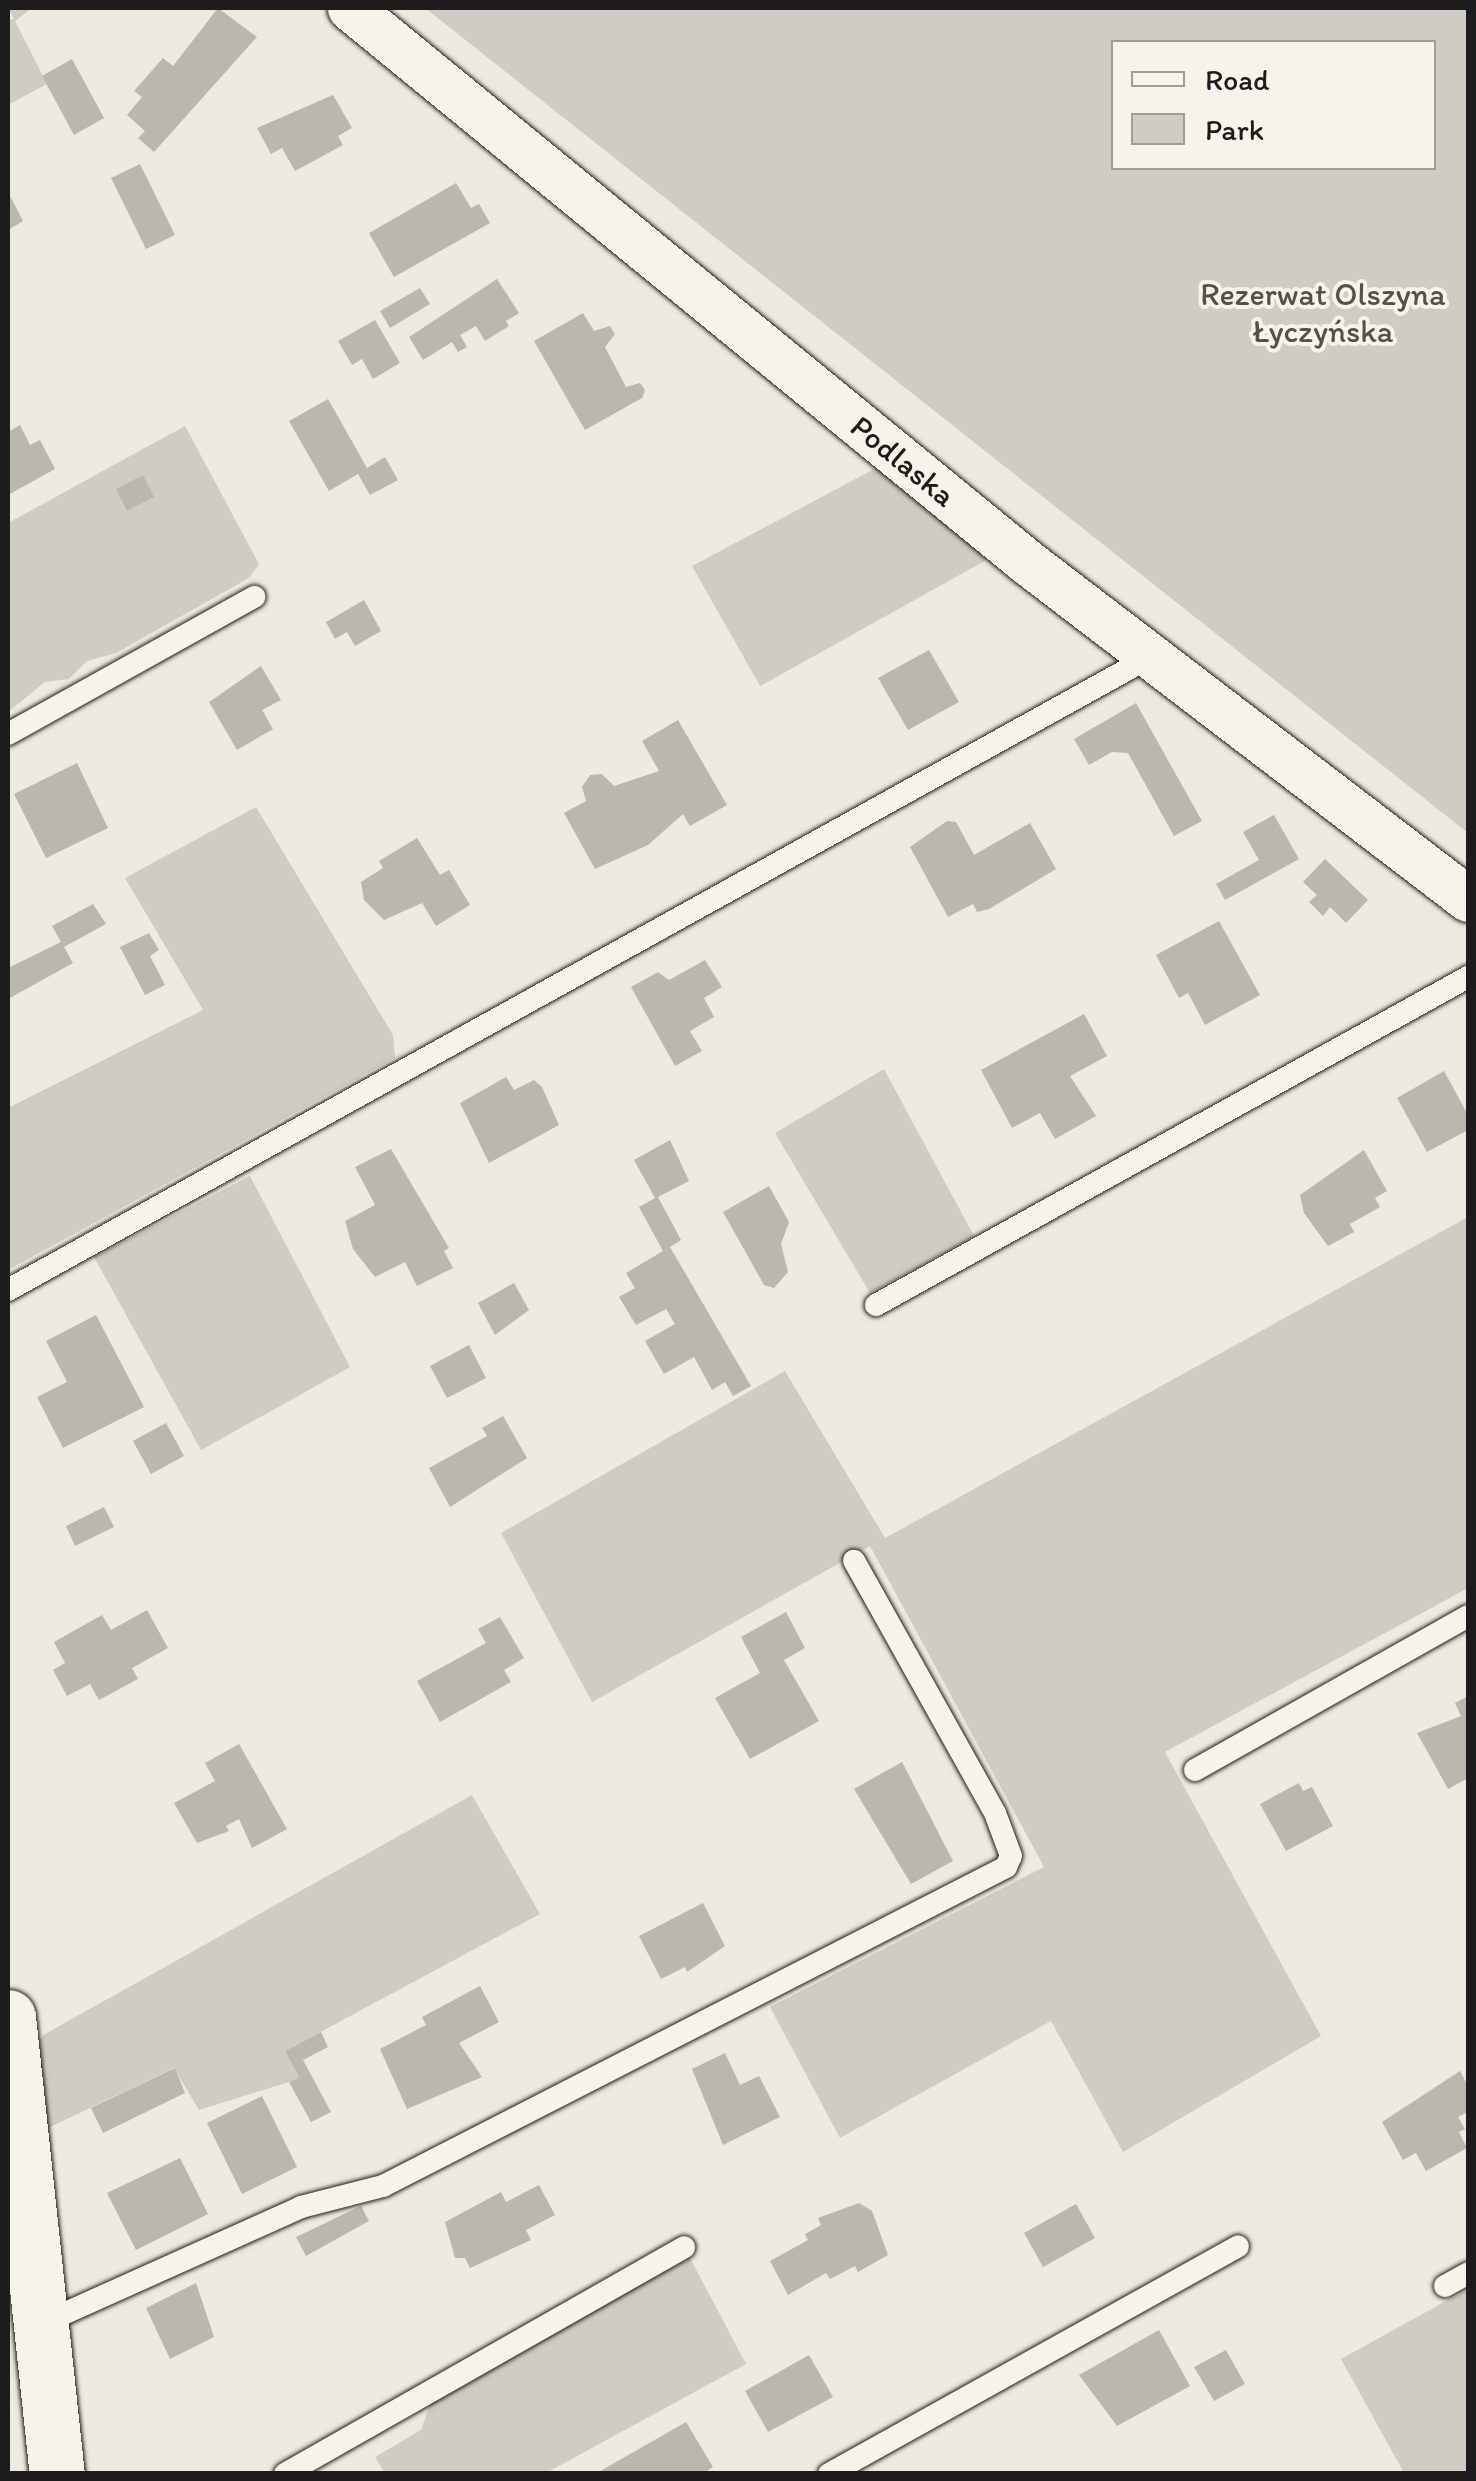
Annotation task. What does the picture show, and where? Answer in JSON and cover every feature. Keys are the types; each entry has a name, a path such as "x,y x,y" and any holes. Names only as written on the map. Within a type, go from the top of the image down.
{"street":[{"name":"Podlaska","path":"350,8 1150,657 1468,899"},
{"path":"8,2017 57,2474"}],"lane":[{"path":"8,734 254,597"},
{"path":"8,1290 1150,657"},
{"path":"876,1304 1468,977"},
{"path":"41,2324 300,2207 384,2186 1006,1867 1011,1856 995,1813 854,1561"},
{"path":"1195,1770 1468,1616"},
{"path":"829,2474 1238,2246"},
{"path":"284,2474 684,2247"},
{"path":"1446,2286 1468,2273"}],"green space":[{"path":"8,8 32,8 15,21 47,84 8,105 8,20 14,19"},
{"name":"Rezerwat Olszyna Łyczyńska","path":"425,8 1468,8 1468,833"},
{"path":"185,426 259,564 249,578 116,653 87,661 69,679 45,682 8,712 8,523"},
{"path":"878,467 990,558 760,686 692,566"},
{"path":"256,807 393,1035 395,1058 8,1270 8,1108 203,1010 125,878"},
{"path":"884,1069 974,1236 870,1293 775,1133"},
{"path":"250,1176 350,1367 201,1450 94,1257"},
{"path":"1468,1217 1468,1588 1165,1752 1321,2036 1123,2152 1051,2021 840,2138 770,2007 1044,1867 870,1546 592,1702 501,1533 785,1371 885,1538"},
{"path":"472,1795 540,1914 285,2051 299,2077 289,2082 199,2110 174,2068 46,2129 36,2043 45,2034"},
{"path":"690,2258 746,2364 546,2473 385,2473 375,2457 421,2430 432,2399"},
{"path":"1468,2289 1468,2473 1404,2473 1341,2359"}],"building":[{"path":"218,8 257,37 154,152 138,138 145,131 127,115 142,97 134,91 163,58 173,66"},
{"path":"72,59 104,118 74,135 42,76"},
{"path":"333,95 352,128 338,136 343,145 295,171 282,148 271,154 257,128"},
{"path":"140,164 175,235 146,249 111,178"},
{"path":"456,183 471,208 479,204 490,223 394,277 369,233"},
{"path":"8,192 23,221 8,230"},
{"path":"497,279 519,313 506,321 509,326 485,341 476,326 460,335 467,347 458,352 452,342 423,360 409,337"},
{"path":"420,288 430,304 390,328 380,311"},
{"path":"583,313 594,331 610,326 615,334 605,347 626,387 640,383 645,390 642,398 585,430 534,341"},
{"path":"375,320 400,363 373,379 362,359 352,365 338,341"},
{"path":"328,399 367,468 385,457 398,480 370,495 358,474 329,491 289,421"},
{"path":"20,425 30,445 40,440 55,469 8,495 8,432"},
{"path":"143,475 154,497 127,511 116,489"},
{"path":"364,600 381,631 355,646 347,632 335,639 326,622"},
{"path":"929,650 959,702 908,730 878,678"},
{"path":"261,666 281,700 262,710 273,729 237,750 209,702"},
{"path":"1136,703 1202,821 1174,836 1128,753 1112,752 1089,765 1074,739"},
{"path":"678,720 727,805 690,826 683,814 648,845 595,869 564,813 586,801 582,787 590,775 602,774 614,786 659,771 642,741"},
{"path":"77,763 108,828 46,858 14,794"},
{"path":"1274,815 1299,859 1225,900 1216,884 1259,860 1243,832"},
{"path":"947,821 956,822 974,855 1030,823 1056,869 989,909 977,912 973,904 948,917 910,847"},
{"path":"417,838 440,875 449,870 470,905 436,926 422,903 384,920 364,900 361,882 383,868 379,861"},
{"path":"1325,859 1368,900 1346,923 1330,907 1323,916 1309,902 1317,895 1303,882"},
{"path":"93,904 106,924 64,947 73,963 8,999 8,968 61,942 52,926"},
{"path":"1219,921 1260,995 1205,1025 1188,993 1179,998 1156,955"},
{"path":"149,933 159,950 150,956 165,985 145,995 120,947"},
{"path":"705,960 722,987 704,998 714,1017 690,1031 702,1051 675,1066 631,987 658,972 669,980"},
{"path":"1084,1014 1107,1056 1070,1076 1096,1116 1055,1139 1040,1113 1012,1128 981,1070"},
{"path":"1444,1071 1468,1115 1468,1130 1427,1152 1397,1098"},
{"path":"506,1077 514,1090 534,1080 542,1087 559,1125 489,1163 460,1103"},
{"path":"670,1140 689,1181 658,1197 681,1240 670,1247 751,1386 733,1396 725,1382 712,1390 694,1357 664,1374 645,1341 675,1324 666,1309 636,1325 619,1297 635,1288 626,1273 663,1251 639,1207 655,1198 634,1160"},
{"path":"391,1149 449,1248 444,1251 453,1268 417,1286 405,1262 375,1277 353,1249 345,1221 375,1205 355,1167"},
{"path":"1364,1150 1387,1191 1375,1198 1380,1207 1350,1224 1354,1232 1328,1246 1304,1213 1300,1195"},
{"path":"769,1186 789,1222 781,1244 788,1272 774,1288 764,1285 723,1212"},
{"path":"514,1283 529,1310 495,1335 478,1303"},
{"path":"96,1315 144,1407 63,1448 37,1397 67,1382 46,1341"},
{"path":"469,1345 486,1378 447,1398 430,1366"},
{"path":"503,1416 527,1458 450,1507 429,1468 487,1436 482,1428"},
{"path":"166,1423 184,1456 151,1474 133,1441"},
{"path":"104,1507 114,1527 75,1546 66,1526"},
{"path":"147,1610 168,1648 132,1668 138,1679 99,1700 90,1684 67,1696 53,1670 65,1663 54,1642 102,1615 111,1630"},
{"path":"786,1612 805,1648 784,1660 819,1721 750,1759 715,1698 760,1673 741,1637"},
{"path":"500,1617 524,1658 504,1670 511,1682 440,1722 417,1681 486,1643 478,1629"},
{"path":"1468,1696 1468,1778 1448,1789 1417,1733 1461,1716 1455,1703"},
{"path":"239,1744 287,1829 252,1848 239,1819 226,1826 229,1831 197,1843 174,1803 215,1781 205,1763"},
{"path":"902,1762 953,1861 911,1884 854,1789"},
{"path":"1299,1783 1303,1791 1312,1787 1333,1826 1286,1851 1260,1804"},
{"path":"703,1903 725,1946 687,1972 685,1967 661,1979 639,1936"},
{"path":"480,1986 499,2022 459,2043 482,2077 407,2109 380,2049 426,2025 422,2017"},
{"path":"321,2032 328,2047 303,2060 331,2112 311,2122 289,2082 299,2077 285,2051"},
{"path":"725,2053 740,2085 759,2076 780,2117 723,2145 692,2069"},
{"path":"175,2068 185,2093 103,2133 91,2108"},
{"path":"1460,2071 1468,2086 1468,2112 1458,2117 1465,2129 1459,2132 1467,2148 1426,2171 1416,2153 1403,2160 1382,2122"},
{"path":"262,2096 297,2167 242,2194 207,2123"},
{"path":"180,2158 208,2214 136,2250 107,2193"},
{"path":"539,2185 555,2215 526,2230 531,2240 470,2268 465,2258 455,2258 445,2222 501,2192 506,2202"},
{"path":"859,2203 872,2211 888,2255 858,2272 855,2266 830,2279 826,2273 788,2295 770,2261 808,2240 805,2234 821,2225 818,2218"},
{"path":"1076,2204 1095,2238 1043,2267 1024,2233"},
{"path":"361,2206 369,2221 306,2256 296,2237"},
{"path":"196,2283 214,2337 170,2359 146,2308"},
{"path":"1159,2330 1190,2386 1117,2426 1079,2375"},
{"path":"1226,2350 1245,2384 1214,2401 1194,2367"},
{"path":"809,2355 833,2397 768,2432 745,2391"},
{"path":"686,2422 713,2467 702,2474 595,2474"}]}
